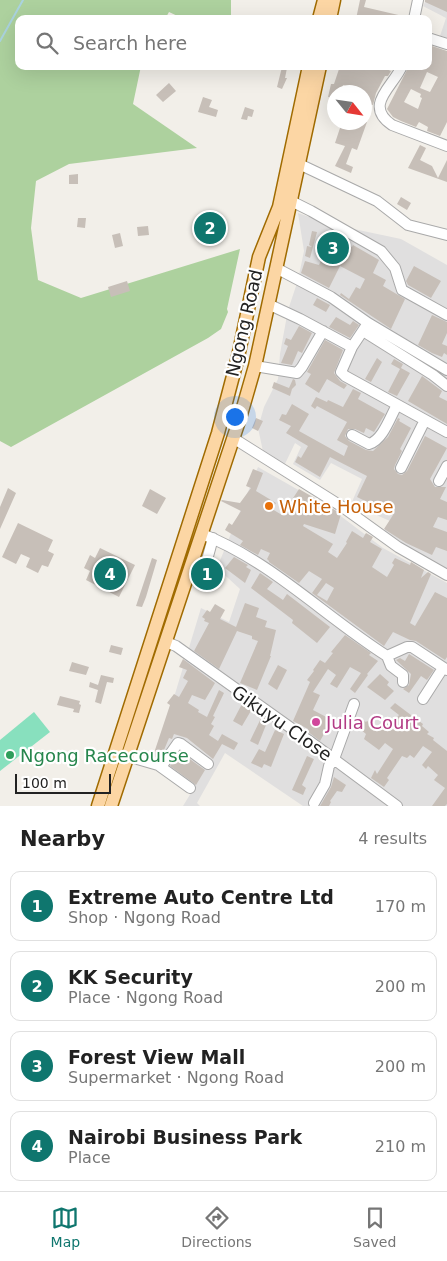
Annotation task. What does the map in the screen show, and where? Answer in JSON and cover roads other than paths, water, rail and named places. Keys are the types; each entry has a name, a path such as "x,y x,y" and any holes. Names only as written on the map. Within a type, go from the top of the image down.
{"main road":[{"path":"321,15 324,0"},
{"path":"331,15 334,0"},
{"name":"Ngong Road","path":"98,806 218,433 238,357 259,257 279,207 308,70"},
{"name":"Ngong Road","path":"111,806 166,642 207,536 254,366 319,70"},
{"path":"254,282 265,278 272,286"},
{"path":"218,433 233,438"}],"street":[{"path":"415,15 418,0"},
{"path":"432,39 447,44"},
{"path":"399,70 380,101 380,114 384,120 392,125 447,146"},
{"path":"298,164 377,201 408,225 447,236"},
{"path":"291,201 381,251 395,268 402,290 447,315"},
{"path":"276,268 331,297 365,327 447,386"},
{"path":"268,304 352,346"},
{"path":"365,327 352,346 341,372 354,382 447,432"},
{"path":"365,327 447,370"},
{"path":"254,366 297,373 323,331"},
{"path":"352,436 369,444 374,443 380,437 397,405"},
{"path":"401,468 425,420"},
{"path":"233,438 334,501 398,547 447,575"},
{"path":"439,481 447,466"},
{"path":"207,560 207,536 234,548 266,568 387,656 392,667 403,675 403,682"},
{"name":"Gikuyu Close","path":"166,642 176,646 276,716 397,806"},
{"path":"387,656 407,647 412,647 445,669 423,699"},
{"path":"314,803 325,784 328,766 334,759 354,704"},
{"path":"162,767 178,743 208,764"},
{"path":"127,756 162,767 190,788"}],"waterway":[{"path":"0,41 23,0"}],"place":[{"name":"KK Security","path":"210,228"},
{"name":"Forest View Mall","path":"333,248"},
{"name":"White House","path":"269,506"},
{"name":"Nairobi Business Park","path":"110,574"},
{"name":"Extreme Auto Centre Ltd","path":"207,574"},
{"name":"Julia Court","path":"316,722"},
{"name":"Ngong Racecourse","path":"10,755"}]}
